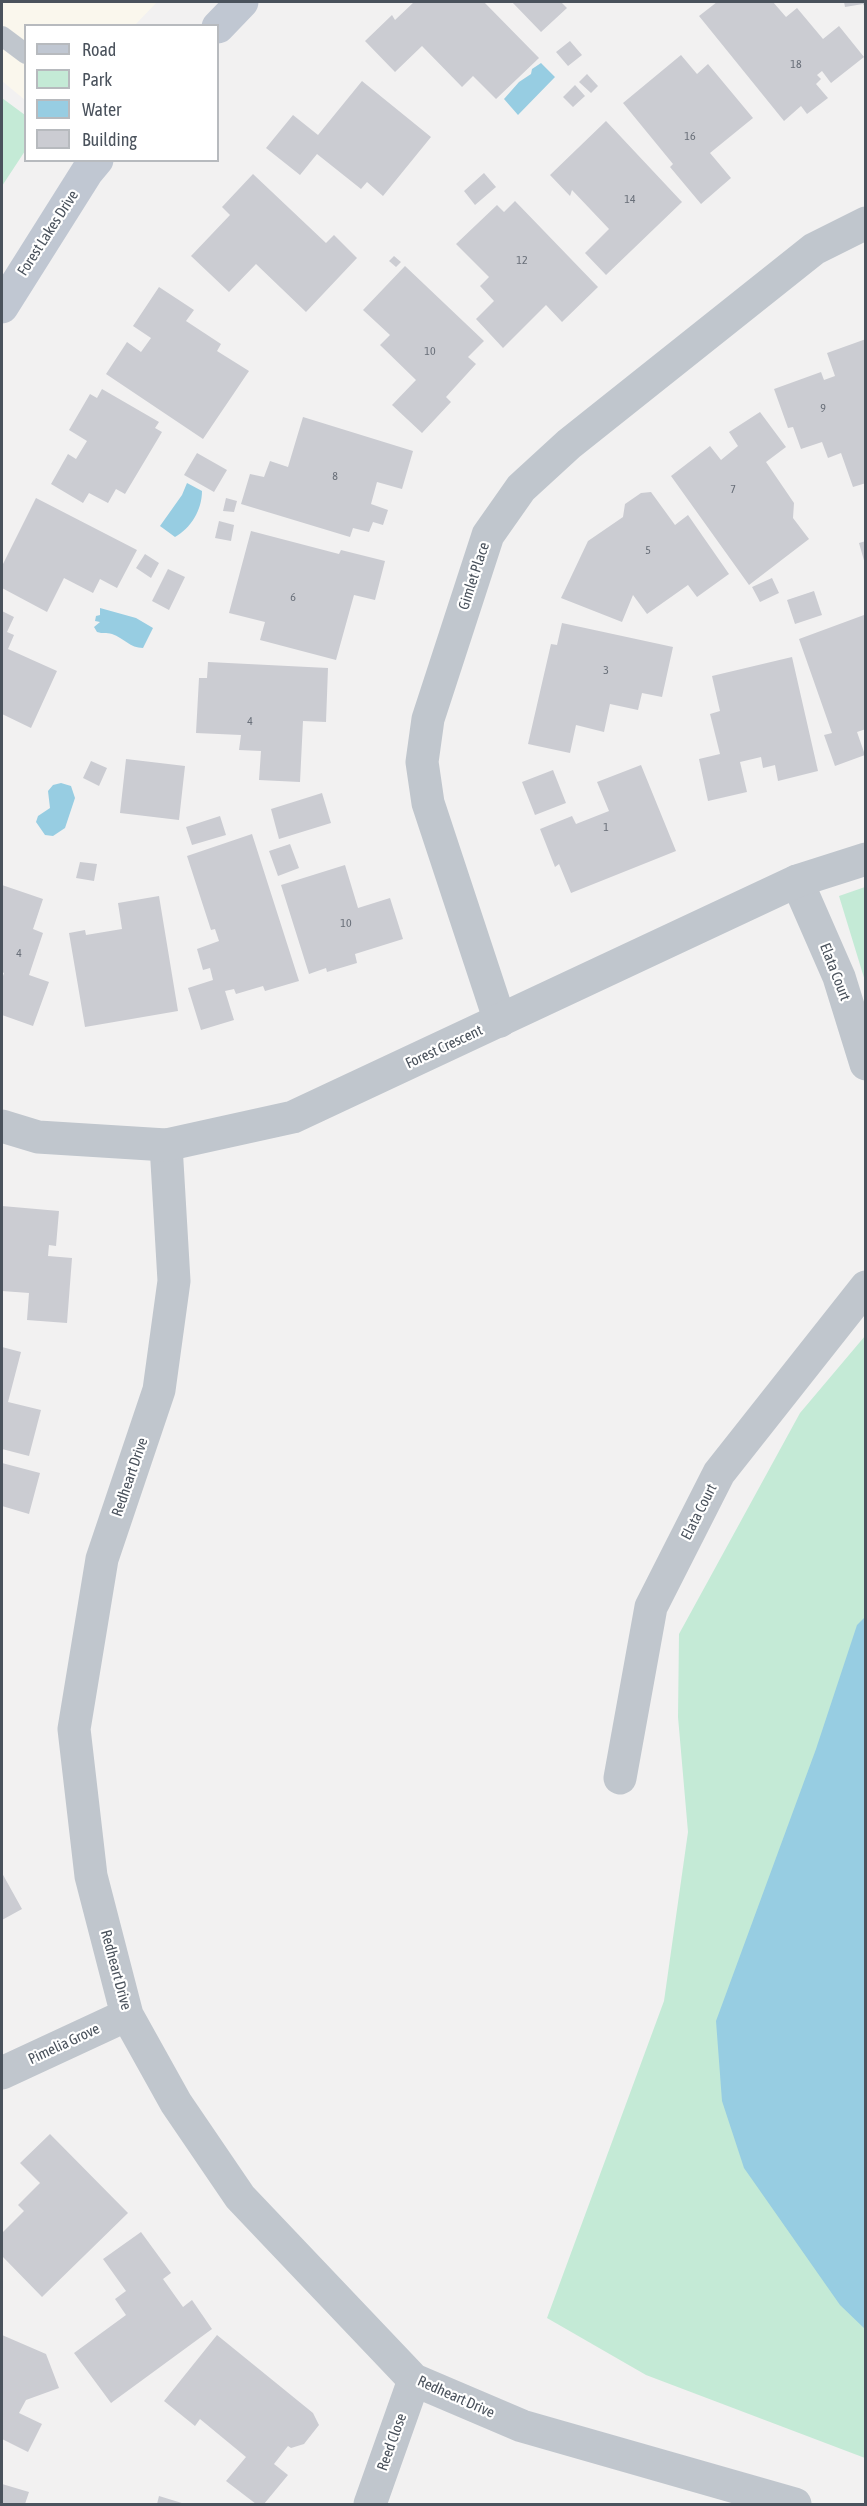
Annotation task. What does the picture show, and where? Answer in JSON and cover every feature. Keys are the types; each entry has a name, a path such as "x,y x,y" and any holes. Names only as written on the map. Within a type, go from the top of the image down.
{"main road":[{"path":"219,26 242,2"},
{"name":"Forest Lakes Drive","path":"2,307 45,236 96,162"}],"street":[{"name":"Gimlet Place","path":"501,1021 428,802 422,762 428,719 488,535 521,488 569,444 814,249 866,223"},
{"name":"Forest Crescent","path":"2,1126 38,1137 166,1145 293,1117 797,881 866,859"},
{"name":"Elata Court","path":"797,881 839,977 866,1064"},
{"name":"Redheart Drive","path":"166,1145 174,1281 159,1390 102,1559 74,1729 91,1876 127,2015 176,2103 240,2197 414,2380 522,2426 795,2505"},
{"name":"Elata Court","path":"620,1778 651,1607 719,1473 866,1287"},
{"name":"Pimelia Grove","path":"2,2073 127,2015"},
{"name":"Reed Close","path":"370,2505 414,2380"}],"lane":[{"path":"2,36 24,52"}],"shaded area":[{"path":"2,2 157,2 136,24 24,24 24,99 2,81"}],"green space":[{"path":"2,98 24,114 24,153 2,186"},
{"path":"866,887 865,981 839,896"},
{"path":"865,1336 865,2458 646,2375 547,2318 664,2001 688,1832 678,1717 679,1634 800,1413"}],"water":[{"path":"541,63 555,77 518,115 504,99 519,82 531,74 532,69"},
{"path":"187,483 202,491 200,505 191,524 175,537 160,526 182,495"},
{"path":"100,608 136,618 153,628 143,648 134,646 112,634 97,632 94,627 100,622 95,621 96,616 100,615"},
{"path":"61,783 71,786 75,798 65,828 53,836 45,835 36,822 38,816 50,808 48,791 53,785"},
{"path":"865,1617 865,2329 840,2305 744,2168 722,2101 716,2021 816,1749 857,1625"}],"building":[{"path":"414,2 484,2 539,58 496,99 473,76 462,87 422,46 395,72 365,41 392,15 395,20"},
{"path":"512,2 561,2 567,8 541,32"},
{"path":"717,2 773,2 786,17 797,8 823,39 839,26 864,57 831,83 822,71 817,75 821,79 816,84 828,98 807,114 801,106 784,121 699,16"},
{"path":"844,2 866,2 866,9 863,4 845,7"},
{"path":"570,41 582,55 568,66 556,52"},
{"path":"681,55 697,74 708,64 753,118 710,153 731,178 701,204 670,167 673,164 623,103"},
{"path":"587,74 598,86 591,93 579,82"},
{"path":"362,81 431,137 383,196 367,182 361,189 317,154 300,175 266,148 293,115 318,135"},
{"path":"575,85 585,96 573,107 563,97"},
{"path":"606,121 682,202 606,275 585,253 609,229 572,190 570,196 550,175"},
{"path":"484,173 496,187 475,205 464,191"},
{"path":"253,174 326,243 334,235 357,258 306,312 256,264 229,292 191,256 230,215 222,207"},
{"path":"515,201 598,287 562,322 546,305 503,348 476,319 494,301 480,286 489,277 456,244 497,205 504,212"},
{"path":"394,256 401,262 396,267 389,261"},
{"path":"405,266 484,341 468,357 476,364 446,397 451,402 422,433 392,405 416,380 380,345 390,335 363,310"},
{"path":"159,287 194,310 186,321 221,344 217,351 249,371 203,439 106,374 127,342 141,352 151,338 133,326"},
{"path":"866,339 866,483 853,487 841,453 828,458 822,442 801,449 793,427 788,428 774,389 821,372 824,380 835,376 827,353"},
{"path":"102,389 159,422 155,428 162,432 125,494 116,489 108,503 89,493 83,503 51,484 68,454 76,459 87,441 69,430 90,394 97,398"},
{"path":"760,412 786,447 766,462 794,503 793,518 809,539 749,585 671,476 710,446 721,460 738,446 729,432"},
{"path":"303,417 413,451 402,489 377,482 371,504 388,510 383,525 373,522 369,532 353,528 350,537 241,504 250,474 264,477 270,461 288,467"},
{"path":"197,453 227,470 214,492 184,475"},
{"path":"651,492 675,525 688,515 729,574 697,597 688,585 647,614 633,595 622,622 561,598 588,541 623,517 625,504 641,493"},
{"path":"36,498 137,550 117,588 100,579 93,593 64,578 47,612 2,588 2,566"},
{"path":"226,498 237,501 234,512 223,511"},
{"path":"219,521 234,525 231,541 215,538"},
{"path":"251,531 339,554 341,550 385,561 375,600 354,595 336,660 260,640 265,622 229,613"},
{"path":"866,541 866,564 865,564 859,543"},
{"path":"145,554 159,563 151,578 136,568"},
{"path":"168,569 185,577 169,610 152,601"},
{"path":"772,578 779,593 760,602 752,587"},
{"path":"814,591 822,615 795,624 787,600"},
{"path":"2,611 14,617 7,632 14,635 8,649 57,671 31,728 2,714"},
{"path":"864,615 866,729 857,732 865,755 835,766 824,735 832,733 799,639"},
{"path":"562,623 673,647 662,697 642,693 638,710 610,704 604,732 576,725 570,753 528,744 551,644 557,645"},
{"path":"792,657 818,771 778,781 775,765 763,768 761,757 740,762 747,792 708,801 699,759 720,754 710,714 720,711 712,676"},
{"path":"208,662 328,668 326,722 303,721 300,782 259,780 261,751 239,750 241,735 196,733 199,678 207,678"},
{"path":"126,759 185,766 179,820 120,813"},
{"path":"91,761 107,768 99,786 83,778"},
{"path":"641,765 676,851 571,893 559,864 555,867 540,829 572,816 576,824 609,811 597,782"},
{"path":"553,770 566,803 535,815 522,782"},
{"path":"322,793 331,823 279,839 271,809"},
{"path":"220,816 226,835 192,845 186,827"},
{"path":"252,834 299,981 265,991 263,986 236,994 234,989 225,991 234,1020 201,1030 188,988 213,980 210,968 203,970 197,949 219,941 215,929 211,930 187,856"},
{"path":"290,844 299,868 278,876 269,851"},
{"path":"80,862 97,864 94,881 76,878"},
{"path":"345,865 358,908 390,898 403,939 355,954 357,963 327,972 326,968 309,974 281,885"},
{"path":"2,885 43,899 33,929 43,933 29,975 49,982 33,1026 2,1015 4,973 2,972"},
{"path":"159,896 178,1011 85,1027 69,933 85,930 86,935 122,929 118,903"},
{"path":"2,1206 59,1211 56,1246 49,1245 48,1256 72,1258 67,1323 27,1320 29,1293 2,1291"},
{"path":"2,1347 21,1352 8,1402 41,1410 29,1456 2,1449"},
{"path":"2,1463 40,1473 29,1514 2,1506"},
{"path":"2,1873 22,1909 2,1920"},
{"path":"50,2134 128,2213 42,2297 2,2256 2,2233 24,2211 18,2205 40,2183 20,2163"},
{"path":"141,2232 171,2273 163,2279 183,2307 192,2300 212,2329 111,2403 74,2353 126,2315 115,2299 126,2291 103,2259"},
{"path":"2,2335 46,2354 59,2388 26,2400 19,2413 42,2424 28,2452 2,2439"},
{"path":"217,2335 313,2413 319,2425 304,2444 291,2448 288,2446 274,2464 288,2475 264,2504 256,2504 226,2481 246,2457 200,2419 195,2426 164,2401"},
{"path":"2,2484 29,2492 25,2504 2,2504"},
{"path":"159,2496 185,2504 157,2504"}]}
